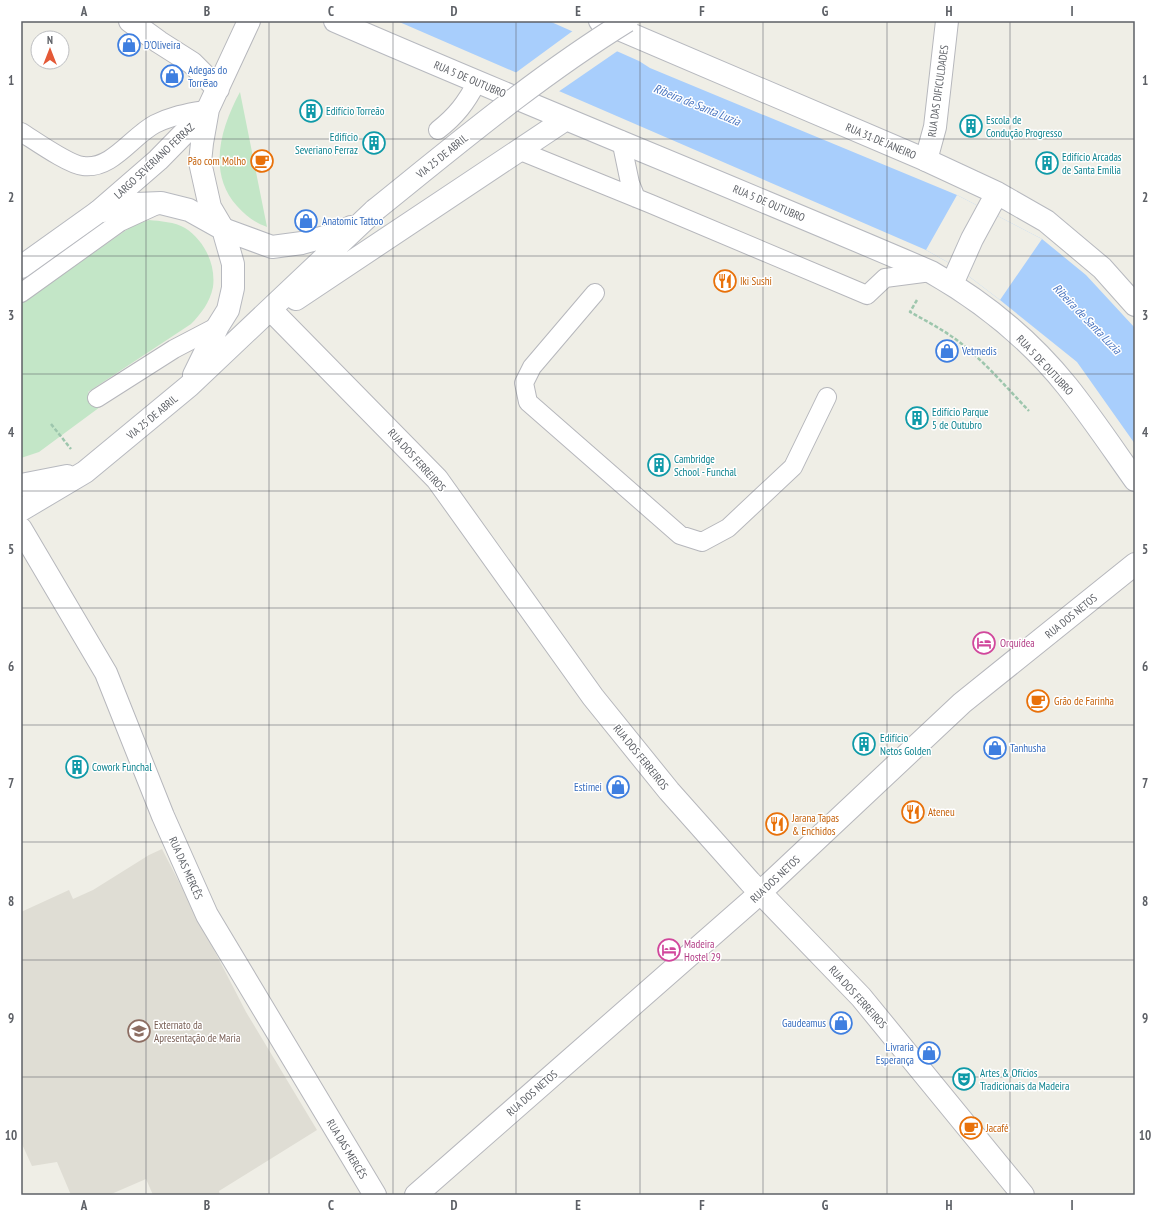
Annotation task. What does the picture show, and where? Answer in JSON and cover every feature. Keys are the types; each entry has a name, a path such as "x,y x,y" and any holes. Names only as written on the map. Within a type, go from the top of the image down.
{"street":[{"path":"130,21 159,42 192,62 218,88"},
{"path":"189,386 218,326 228,310 232,288 233,264 223,229 210,207 200,162 208,109 249,21"},
{"name":"RUA 5 DE OUTUBRO","path":"335,21 477,82 621,140 931,272 952,284 1022,338 1062,381 1135,480"},
{"name":"RUA 31 DE JANEIRO","path":"600,21 926,160 997,193 1046,221 1102,268 1135,305"},
{"name":"VIA 25 DE ABRIL","path":"21,510 85,472 189,386 271,310 368,216 495,114 567,60 627,21"},
{"name":"RUA DAS DIFICULDADES","path":"926,160 935,127 948,21"},
{"name":"LARGO SEVERIANO FERRAZ","path":"21,267 98,212 158,160 208,109"},
{"name":"VIA 25 DE ABRIL","path":"271,310 293,301 566,119"},
{"path":"952,284 972,239 997,193"},
{"name":"LARGO SEVERIANO FERRAZ","path":"98,212 136,204 161,203 189,210 223,229 272,247 302,243 340,233 368,216"},
{"name":"RUA DOS FERREIROS","path":"271,310 437,479 593,698 668,791 861,997 1022,1195"},
{"path":"21,485 85,472"},
{"name":"RUA DAS MERCÊS","path":"21,529 106,673 163,816 207,915 375,1195"},
{"name":"RUA DOS NETOS","path":"416,1195 761,892 962,703 1135,564"}],"lane":[{"path":"438,130 453,118 463,107 477,82"},
{"path":"21,132 82,166 95,166 108,160 153,124 173,116 208,109"},
{"path":"621,140 630,183 636,198"},
{"path":"518,150 636,198 867,296 885,278 931,272"},
{"path":"21,293 120,222 161,203"},
{"path":"595,293 532,367 524,383 528,402 680,535 702,542 728,528 794,467 827,397"},
{"path":"98,398 174,348 218,326"}],"path":[{"path":"918,299 910,312 943,331 967,348 990,369 1029,411"}],"shaded area":[{"name":"Externato da Apresentação de Maria","path":"162,849 246,1012 317,1130 219,1191 220,1195 153,1195 146,1179 109,1195 71,1195 57,1162 32,1166 21,1142 21,912 69,890 73,899 93,890 149,855"}],"green space":[{"path":"240,92 267,227 247,216 240,210 228,193 222,179 220,150 223,135 227,120"},
{"path":"149,220 177,224 192,233 203,246 213,270 213,287 207,303 202,312 191,324 88,392 100,407 39,452 21,458 21,300 23,302 132,226"}],"water":[{"name":"Ribeira de Santa Luzia","path":"397,21 549,21 639,61 650,68 957,195 1042,239 1086,275 1135,328 1135,444 1077,362 958,268 926,250"}],"pier":[{"path":"574,30 619,50 558,92 514,74"},
{"path":"957,195 1042,239 1000,300 958,268 926,250"}],"place":[{"name":"D'Oliveira","path":"129,45"},
{"name":"Adegas do Torrẽao","path":"172,76"},
{"name":"Edifício Torreão","path":"311,111"},
{"name":"Escola de Condução Progresso","path":"971,126"},
{"name":"Edifício Severiano Ferraz","path":"374,143"},
{"name":"Pão com Molho","path":"262,161"},
{"name":"Edifício Arcadas de Santa Emília","path":"1047,163"},
{"name":"Anatomic Tattoo","path":"306,221"},
{"name":"Iki Sushi","path":"725,281"},
{"name":"Vetmedis","path":"947,351"},
{"name":"Edifício Parque 5 de Outubro","path":"917,418"},
{"name":"Cambridge School - Funchal","path":"659,465"},
{"name":"Orquídea","path":"984,643"},
{"name":"Grão de Farinha","path":"1038,701"},
{"name":"Edifício Netos Golden","path":"864,744"},
{"name":"Tanhusha","path":"995,748"},
{"name":"Cowork Funchal","path":"77,767"},
{"name":"Estimei","path":"618,787"},
{"name":"Ateneu","path":"913,812"},
{"name":"Jarana Tapas & Enchidos","path":"777,824"},
{"name":"Madeira Hostel 29","path":"669,950"},
{"name":"Gaudeamus","path":"841,1023"},
{"name":"Externato da Apresentação de Maria","path":"139,1031"},
{"name":"Livraria Esperança","path":"929,1053"},
{"name":"Artes & Ofícios Tradicionais da Madeira","path":"964,1079"},
{"name":"Jacafé","path":"971,1128"}]}
